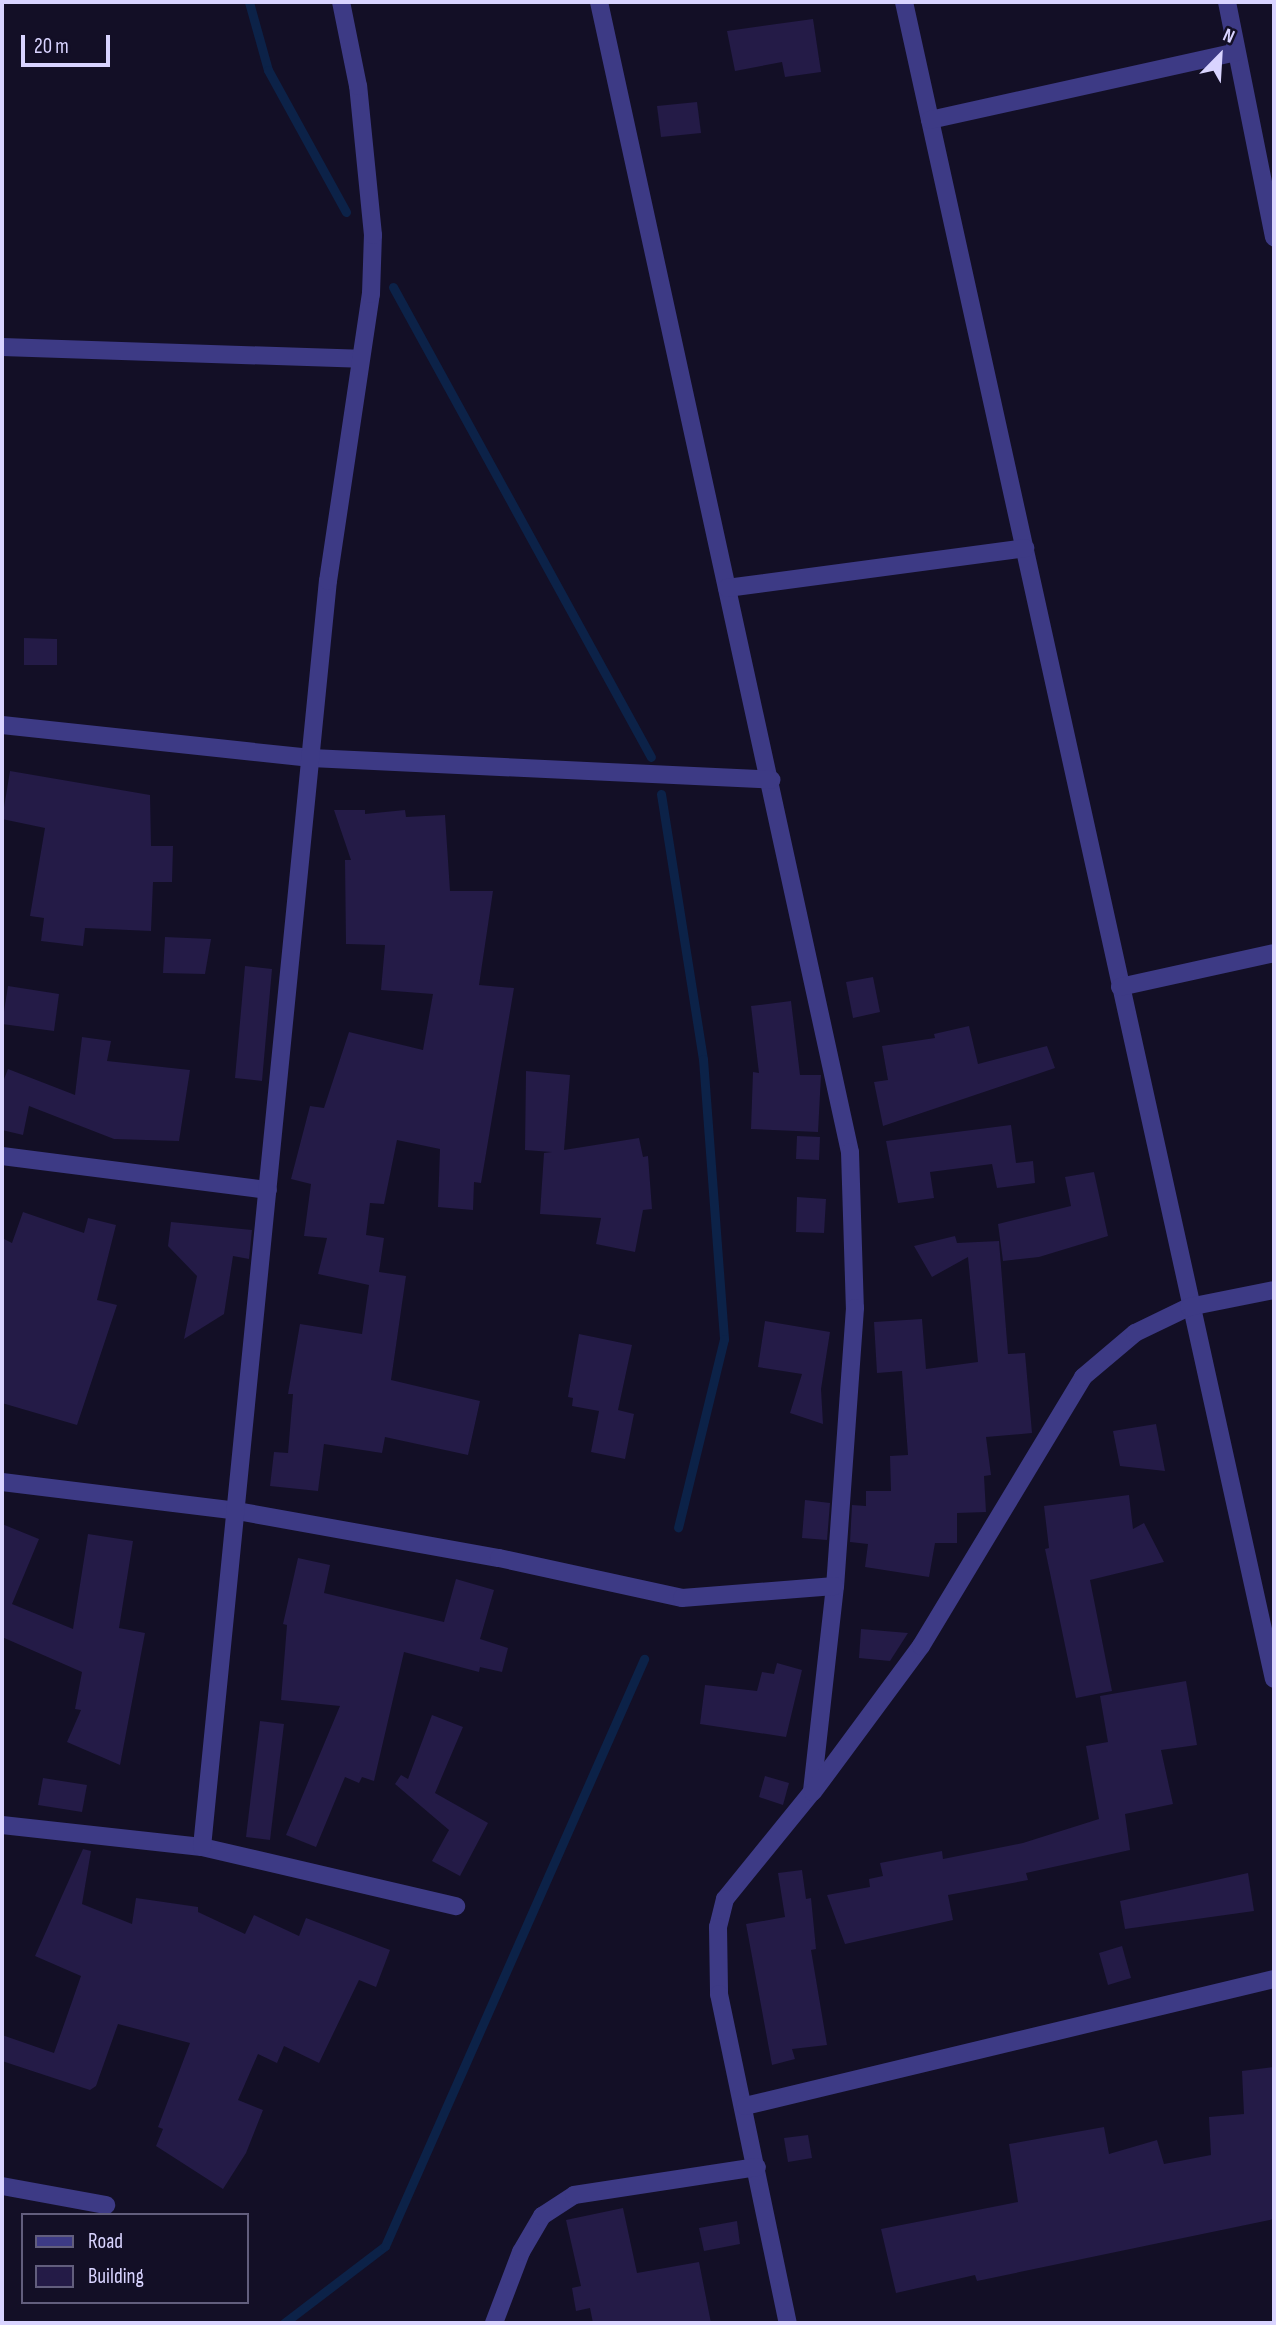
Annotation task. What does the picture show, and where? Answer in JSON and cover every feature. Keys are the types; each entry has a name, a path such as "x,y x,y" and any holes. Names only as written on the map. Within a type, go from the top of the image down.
{"street":[{"path":"202,1847 328,581 372,293 373,235 358,86 341,2"},
{"path":"599,2 771,780 850,1152 855,1308 835,1586 812,1792"},
{"path":"904,2 1026,548 1189,1307 1268,1622 1274,1679"},
{"path":"1227,2 1274,237"},
{"path":"930,120 1236,52"},
{"path":"2,347 360,359"},
{"path":"727,588 1026,548"},
{"path":"2,725 311,758 771,780"},
{"path":"1120,987 1274,953"},
{"path":"2,1156 268,1190"},
{"path":"788,2323 745,2106 719,1994 718,1927 725,1899 812,1792 921,1647 1083,1377 1135,1333 1189,1307 1274,1290"},
{"path":"2,1482 237,1510 499,1558 682,1598 835,1586"},
{"path":"2,1825 202,1847 456,1906"},
{"path":"745,2106 1274,1979"},
{"path":"494,2323 521,2252 542,2216 574,2195 757,2166"},
{"path":"2,2186 106,2204"}],"building":[{"path":"813,19 821,72 785,77 782,62 735,71 727,31"},
{"path":"697,102 701,133 661,137 657,106"},
{"path":"24,638 57,639 57,665 24,665"},
{"path":"10,771 150,795 151,846 173,846 172,882 153,882 151,931 85,928 83,946 41,941 44,918 30,916 45,828 2,819"},
{"path":"334,810 365,810 365,814 405,810 406,817 445,815 450,891 493,891 479,985 514,988 481,1183 474,1182 473,1210 438,1207 440,1149 397,1140 384,1204 370,1203 366,1235 384,1238 379,1272 406,1276 391,1380 480,1401 468,1455 385,1437 382,1453 324,1444 318,1491 270,1486 274,1452 288,1453 293,1394 288,1394 300,1324 362,1334 369,1285 318,1274 327,1238 304,1236 311,1184 291,1179 310,1106 324,1108 349,1032 423,1050 433,994 381,990 385,945 346,944 345,860 351,860"},
{"path":"165,937 211,939 205,974 163,973"},
{"path":"245,966 272,969 262,1081 235,1078"},
{"path":"873,977 880,1012 853,1018 846,982"},
{"path":"8,986 59,994 54,1031 2,1024"},
{"path":"791,1001 800,1075 821,1075 818,1132 751,1129 753,1072 759,1073 751,1006"},
{"path":"969,1026 978,1064 1047,1046 1055,1068 883,1126 874,1082 888,1080 882,1046 935,1038 934,1034"},
{"path":"82,1037 111,1041 107,1061 190,1070 179,1141 114,1139 29,1106 23,1135 2,1130 2,1084 8,1069 75,1095"},
{"path":"526,1071 570,1075 564,1150 639,1138 643,1157 648,1156 652,1209 643,1210 635,1252 596,1244 601,1218 540,1214 544,1153 552,1152 525,1150"},
{"path":"1011,1125 1016,1163 1033,1161 1035,1183 997,1188 992,1164 930,1172 934,1198 898,1203 886,1141"},
{"path":"797,1136 820,1137 819,1160 796,1159"},
{"path":"1094,1172 1108,1236 1039,1257 1003,1261 998,1224 1071,1206 1065,1177"},
{"path":"797,1197 826,1199 824,1233 796,1232"},
{"path":"23,1212 84,1233 88,1218 116,1225 97,1300 117,1305 77,1425 2,1403 2,1238 12,1243"},
{"path":"171,1222 252,1230 249,1259 233,1256 224,1314 184,1339 197,1276 168,1246"},
{"path":"955,1236 957,1243 999,1241 1008,1354 1025,1353 1032,1433 986,1437 991,1475 984,1476 986,1512 957,1513 957,1543 935,1543 929,1577 865,1567 868,1544 850,1542 852,1505 866,1506 866,1491 891,1491 890,1456 908,1455 902,1371 877,1373 874,1322 922,1319 926,1369 978,1362 968,1257 932,1277 914,1246"},
{"path":"765,1321 830,1332 821,1389 823,1424 790,1413 802,1374 758,1367"},
{"path":"579,1334 632,1345 618,1410 634,1414 625,1459 591,1452 599,1411 572,1406 573,1398 568,1397"},
{"path":"1156,1424 1165,1471 1120,1466 1113,1431"},
{"path":"1129,1495 1133,1529 1144,1523 1164,1562 1090,1580 1112,1691 1076,1698 1045,1549 1049,1548 1044,1506"},
{"path":"805,1500 830,1503 827,1540 802,1538"},
{"path":"2,1524 39,1539 12,1604 73,1629 88,1534 133,1541 119,1628 145,1633 120,1765 67,1742 81,1710 75,1709 82,1672 2,1637"},
{"path":"298,1558 330,1565 324,1593 444,1622 456,1579 494,1590 480,1639 508,1648 502,1672 480,1667 479,1672 404,1652 374,1781 362,1777 359,1783 345,1777 316,1847 286,1835 340,1706 281,1700 287,1625 283,1624"},
{"path":"861,1629 908,1633 890,1661 859,1658"},
{"path":"777,1663 802,1670 786,1737 700,1724 705,1685 757,1691 762,1672 774,1674"},
{"path":"1186,1681 1197,1745 1161,1750 1173,1804 1125,1814 1130,1850 1026,1873 1028,1880 948,1895 953,1920 845,1944 827,1895 870,1887 869,1879 883,1876 880,1863 942,1851 943,1859 1023,1843 1099,1819 1086,1746 1108,1742 1100,1696"},
{"path":"432,1715 463,1727 435,1793 488,1823 460,1876 432,1861 449,1830 395,1784 401,1775 408,1779"},
{"path":"260,1721 284,1724 270,1840 246,1837"},
{"path":"765,1776 789,1783 783,1805 759,1797"},
{"path":"43,1778 87,1785 82,1812 38,1805"},
{"path":"83,1849 91,1851 82,1904 132,1924 136,1898 198,1907 198,1912 245,1934 254,1915 299,1936 306,1918 390,1950 376,1987 359,1980 319,2063 284,2046 277,2063 258,2054 238,2100 263,2110 246,2153 223,2189 156,2146 163,2129 158,2127 190,2043 118,2024 96,2086 90,2090 2,2061 2,2035 54,2053 81,1976 35,1956"},
{"path":"802,1870 806,1899 811,1898 816,1949 811,1950 827,2045 792,2049 795,2059 772,2065 746,1924 785,1917 778,1873"},
{"path":"1248,1873 1254,1911 1125,1929 1120,1901"},
{"path":"1122,1946 1131,1978 1108,1985 1099,1953"},
{"path":"1274,2067 1274,2219 977,2281 975,2275 896,2293 881,2229 1018,2202 1009,2144 1104,2127 1109,2154 1157,2140 1164,2164 1211,2155 1209,2117 1244,2114 1242,2071"},
{"path":"808,2135 812,2158 788,2162 784,2138"},
{"path":"623,2208 637,2273 699,2262 711,2323 593,2323 590,2308 576,2311 572,2288 581,2286 566,2220"},
{"path":"737,2221 740,2244 704,2251 699,2228"}],"waterway":[{"path":"249,2 268,70 346,212"},
{"path":"393,287 651,757"},
{"path":"661,794 703,1059 724,1339 678,1527"},
{"path":"284,2323 385,2246 644,1659"}]}
